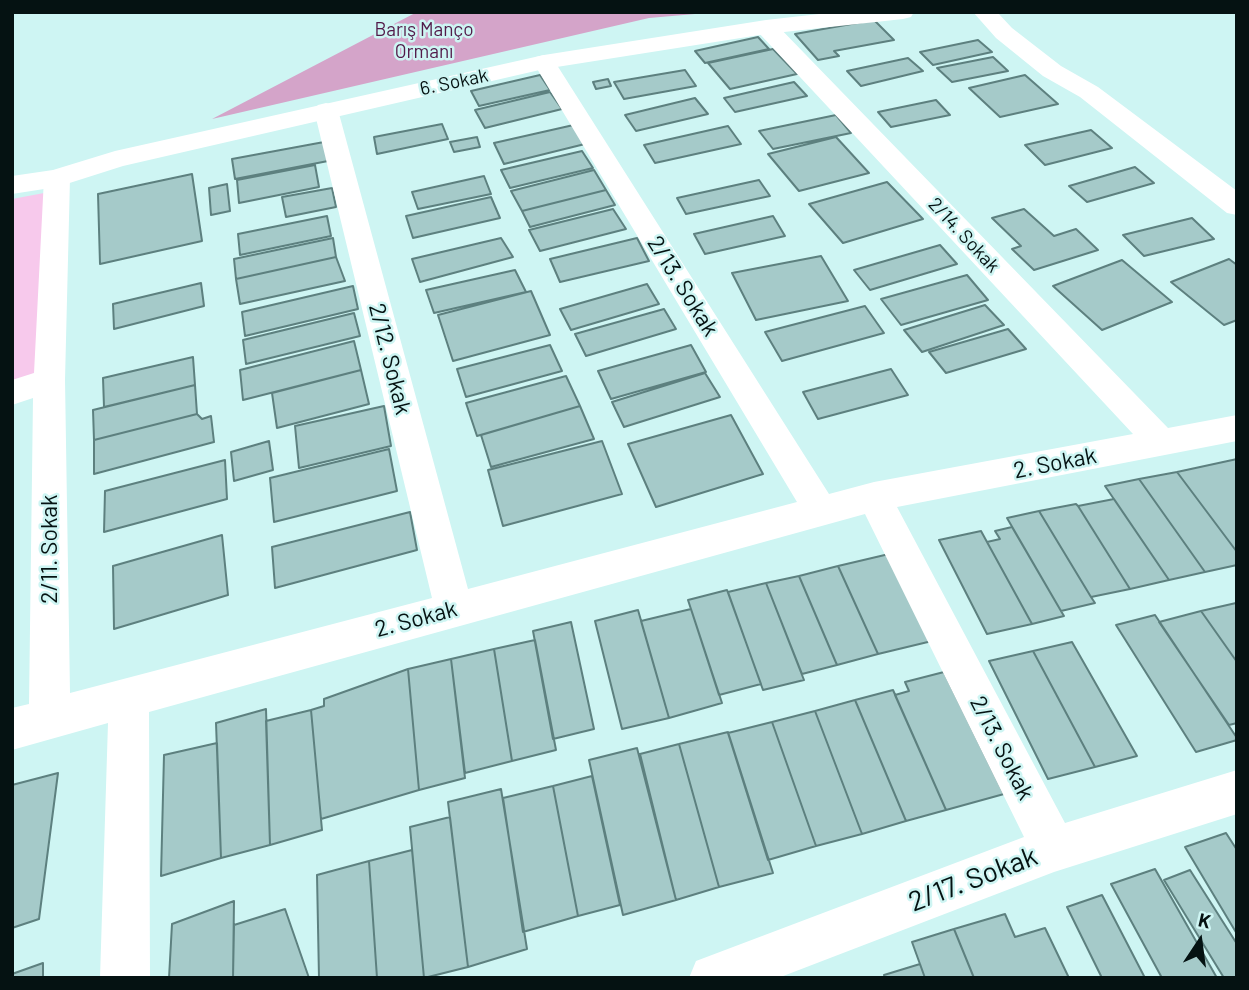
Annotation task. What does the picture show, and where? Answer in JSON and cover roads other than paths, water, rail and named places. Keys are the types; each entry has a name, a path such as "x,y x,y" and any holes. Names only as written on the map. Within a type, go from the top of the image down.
{"main road":[{"name":"6. Sokak","path":"12,185 57,178 116,159 544,62 766,27 903,12"},
{"path":"984,12 1004,33 1052,71 1089,92 1237,206"},
{"path":"1028,22 1073,68 1089,92"}],"street":[{"name":"2/14. Sokak","path":"766,27 1162,443"},
{"name":"2/13. Sokak","path":"544,62 821,511"},
{"name":"2/12. Sokak","path":"326,110 454,609"},
{"name":"2/11. Sokak","path":"50,717 48,380 57,178"},
{"path":"12,393 48,380"},
{"name":"2. Sokak","path":"12,729 874,497 1237,428"},
{"name":"2/13. Sokak","path":"874,497 1054,849"},
{"path":"125,978 129,696"},
{"name":"2/17. Sokak","path":"713,978 1054,849 1237,792"}],"park label":[{"name":"Barış Manço Ormanı","path":"424,41"}]}
